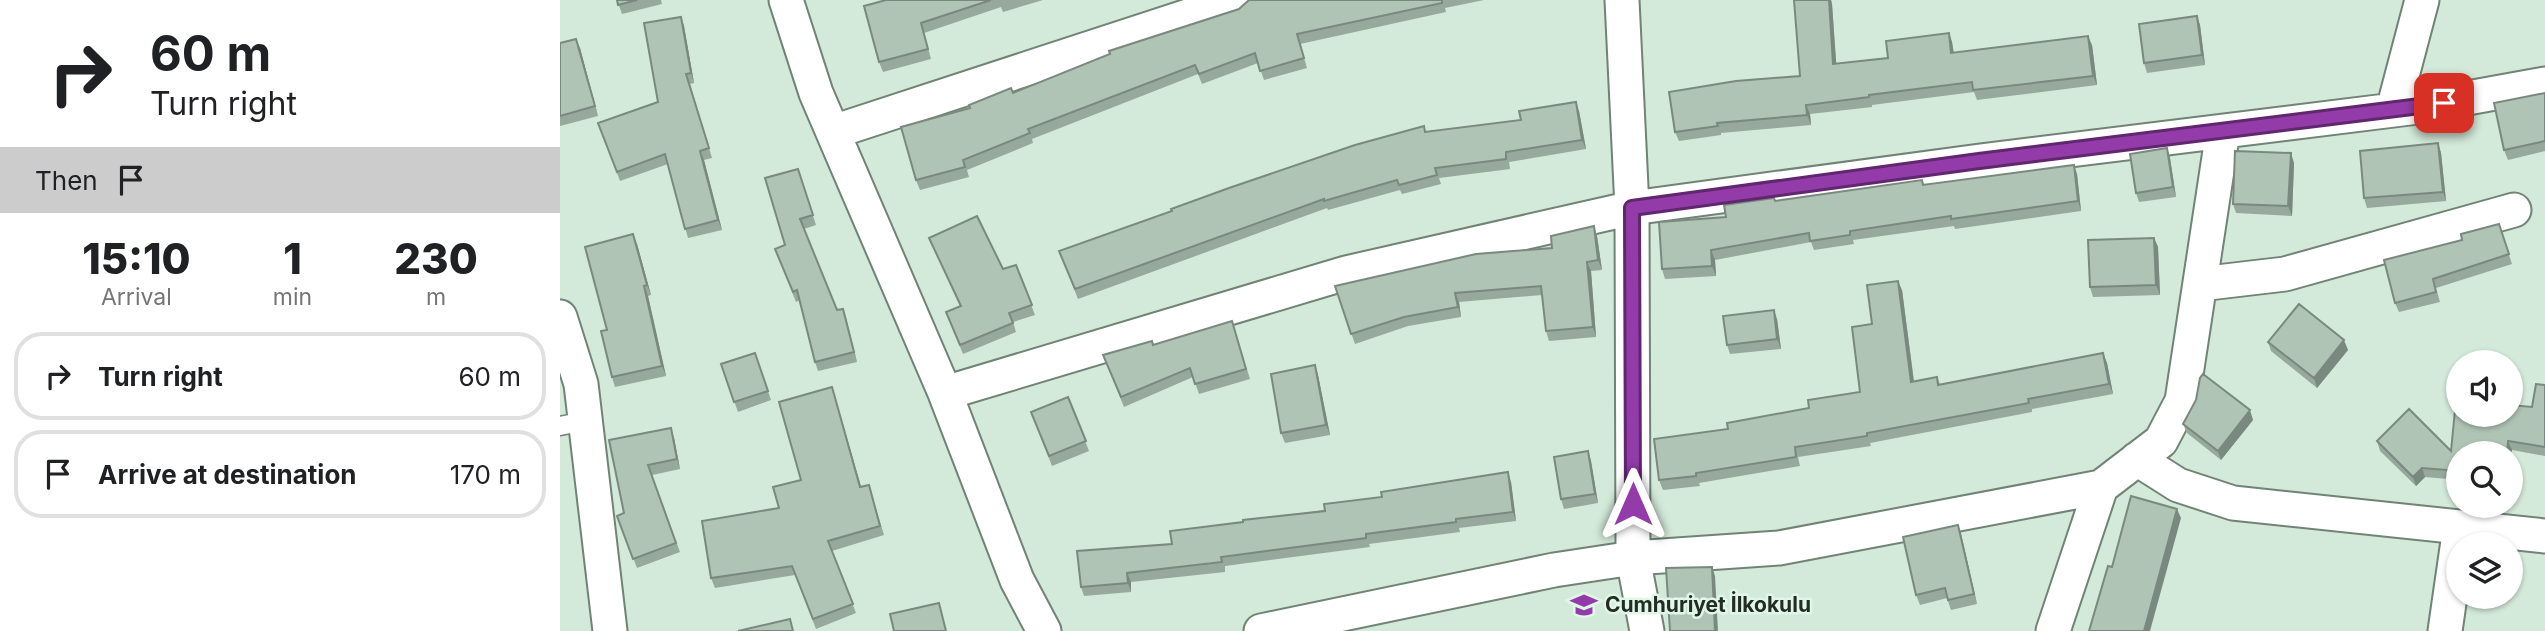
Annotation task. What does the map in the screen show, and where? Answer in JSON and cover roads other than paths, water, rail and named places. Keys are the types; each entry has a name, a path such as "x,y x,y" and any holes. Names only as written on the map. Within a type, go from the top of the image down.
{"street":[{"path":"786,0 816,93 945,393 1017,580 1044,631"},
{"path":"833,132 1237,0"},
{"path":"1622,0 1632,208 1633,558 1647,631"},
{"path":"2393,110 2422,0"},
{"path":"945,393 1346,273 1632,208 2393,110 2545,85"},
{"path":"1261,631 1554,570 1633,558 1779,548 2101,487 2161,441 2182,401 2222,131"},
{"path":"2200,284 2285,274 2514,210"},
{"path":"560,317 580,384 572,424 610,631"},
{"path":"2137,459 2178,485 2233,503 2545,536"},
{"path":"2053,631 2101,487"},
{"path":"2445,631 2460,527"}],"place":[{"name":"Cumhuriyet İlkokulu","path":"1584,605"}]}
